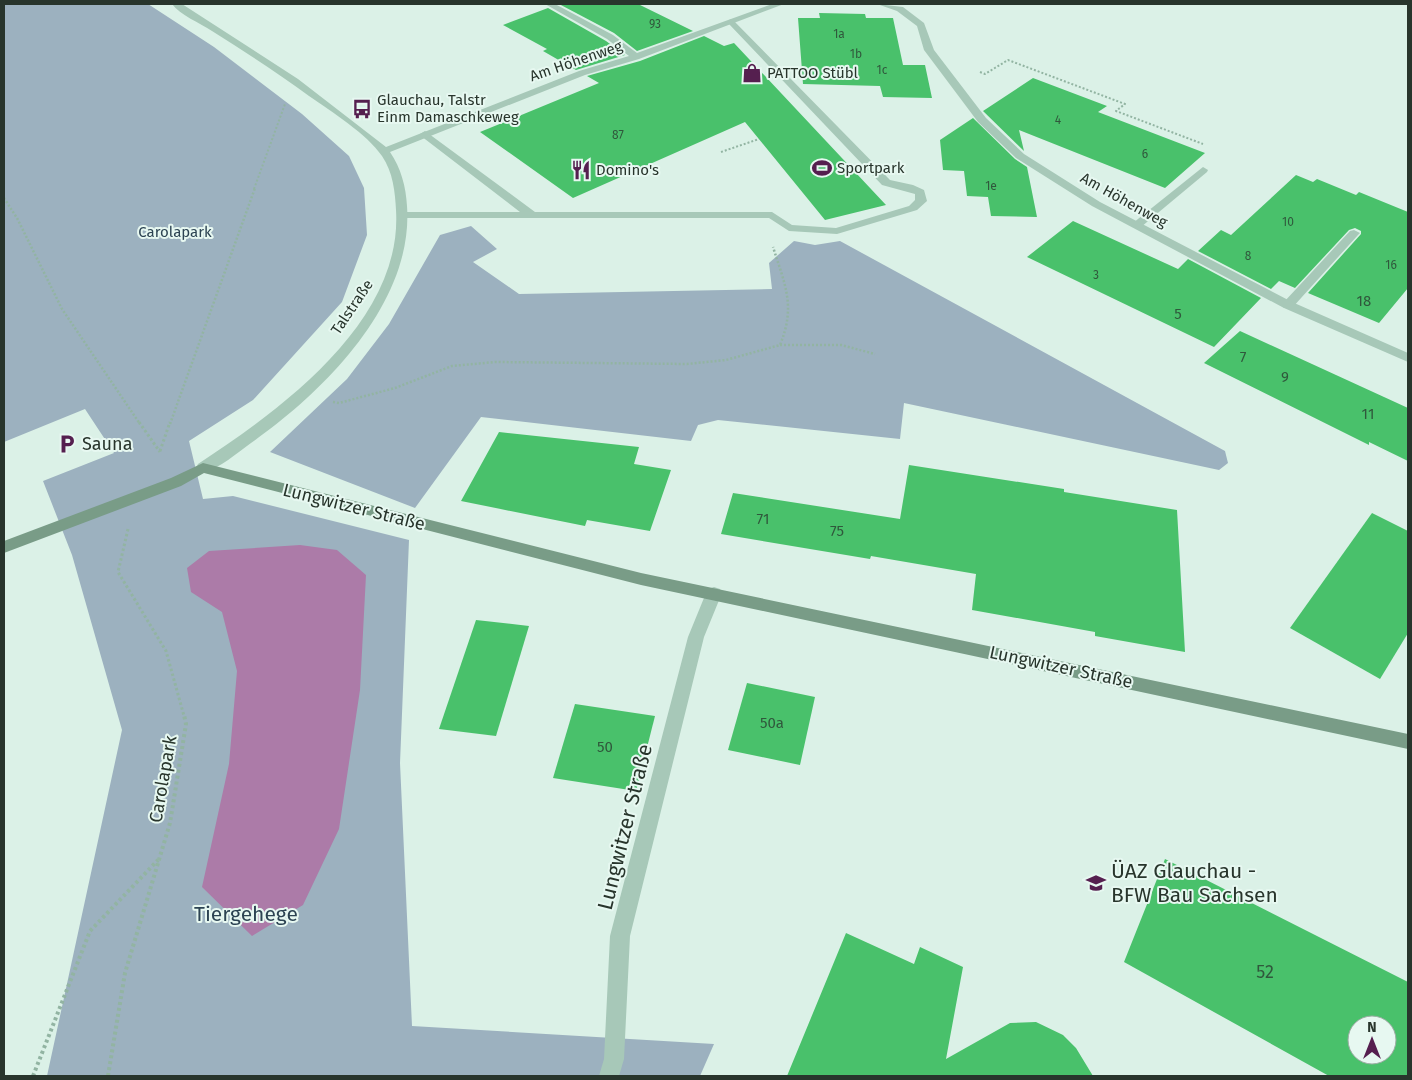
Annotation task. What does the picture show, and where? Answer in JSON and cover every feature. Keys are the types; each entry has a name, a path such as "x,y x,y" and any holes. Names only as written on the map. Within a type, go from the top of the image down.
{"street":[{"name":"Talstraße","path":"176,4 294,80 384,151 396,174 405,215 401,246 384,292 357,334 298,397 277,416 204,468"},
{"path":"549,4 610,37 636,57"},
{"name":"Am Höhenweg","path":"384,151 582,72 636,57 780,4"},
{"name":"Am Höhenweg","path":"881,4 900,10 921,25 930,50 982,120 1020,156 1096,204 1288,305 1408,358"},
{"path":"405,215 772,215 789,228 819,231 837,230 913,208 921,201 920,192 909,186 886,183 732,22"},
{"path":"425,134 532,214"},
{"path":"1137,225 1203,170"},
{"path":"1288,305 1354,233"},
{"path":"4,547 176,482 204,468"},
{"name":"Lungwitzer Straße","path":"204,468 631,577 1408,742"},
{"name":"Lungwitzer Straße","path":"609,1076 614,1059 620,936 696,637 714,594"}],"path":[{"path":"947,72 974,70 986,74 1008,60 1125,104 1116,111 1224,152 1203,170"},
{"path":"160,452 294,80"},
{"path":"721,152 759,139"},
{"path":"4,198 50,287 74,327 118,395 160,452 176,482"},
{"path":"772,242 791,308 789,326 780,345"},
{"path":"298,397 339,403 395,388 452,366 474,363 687,364 726,360 780,345 841,345 875,354"},
{"name":"Carolapark","path":"108,1076 125,973 170,822 186,724 166,651 118,572 136,497"},
{"path":"33,1076 90,931 159,859"}],"green space":[{"name":"Carolapark","path":"4,4 148,4 214,47 302,114 349,156 364,188 367,235 342,302 253,400 189,441 203,499 233,496 409,540 400,763 412,1026 714,1044 700,1076 47,1076 122,730 72,555 43,481 114,453 85,409 4,442"},
{"path":"471,226 497,249 473,262 519,294 772,289 769,263 794,241 815,245 840,241 1225,451 1228,463 1219,470 904,403 900,439 718,420 698,425 691,441 481,417 415,508 270,452 347,379 389,324 440,235"}],"shaded area":[{"path":"300,545 337,550 366,575 360,690 339,829 303,905 252,936 202,887 229,764 237,671 222,612 191,592 187,568 209,551"}],"building":[{"path":"559,4 638,4 693,31 637,51 614,33"},
{"path":"548,8 606,41 625,55 576,70 543,51 547,49 503,25"},
{"path":"819,13 865,14 866,18 893,18 903,65 925,65 932,98 883,97 880,86 803,84 798,18 820,18"},
{"path":"704,36 724,46 734,43 886,205 825,220 745,122 573,198 480,132 599,83 587,76 640,61"},
{"path":"1033,78 1107,106 1098,112 1205,153 1165,188 1019,130 1024,151 983,111"},
{"path":"973,118 1015,159 1027,167 1037,217 991,216 988,197 967,196 964,171 943,170 940,140"},
{"path":"1296,175 1313,182 1317,179 1356,195 1359,192 1408,212 1408,288 1379,323 1308,293 1361,234 1361,231 1355,228 1349,230 1295,288 1279,281 1271,289 1198,251 1221,230 1231,235"},
{"path":"1073,221 1178,269 1188,259 1261,298 1214,347 1027,257"},
{"path":"1240,331 1408,408 1408,461 1369,442 1369,445 1204,363"},
{"path":"499,432 639,447 634,464 671,470 650,531 587,520 585,526 461,501"},
{"path":"909,465 1064,489 1064,492 1177,510 1185,652 1095,636 1095,632 972,610 976,574 871,556 870,559 721,534 733,493 900,519"},
{"path":"1372,513 1408,531 1408,633 1380,679 1290,628"},
{"path":"476,620 529,626 496,736 439,729"},
{"path":"747,683 815,697 800,765 728,750"},
{"path":"575,704 655,716 636,791 553,778"},
{"path":"1165,859 1408,982 1408,1076 1329,1076 1124,962"},
{"path":"846,933 914,964 920,947 963,967 946,1059 1010,1023 1036,1022 1063,1035 1076,1048 1093,1076 787,1076"}],"place":[{"name":"PATTOO Stübl","path":"752,73"},
{"name":"Glauchau, Talstr Einm Damaschkeweg","path":"362,109"},
{"name":"Sportpark","path":"822,168"},
{"name":"Domino's","path":"581,170"},
{"name":"Sauna","path":"67,444"},
{"name":"ÜAZ Glauchau - BFW Bau Sachsen","path":"1096,883"}],"park label":[{"name":"Tiergehege","path":"246,914"}]}
